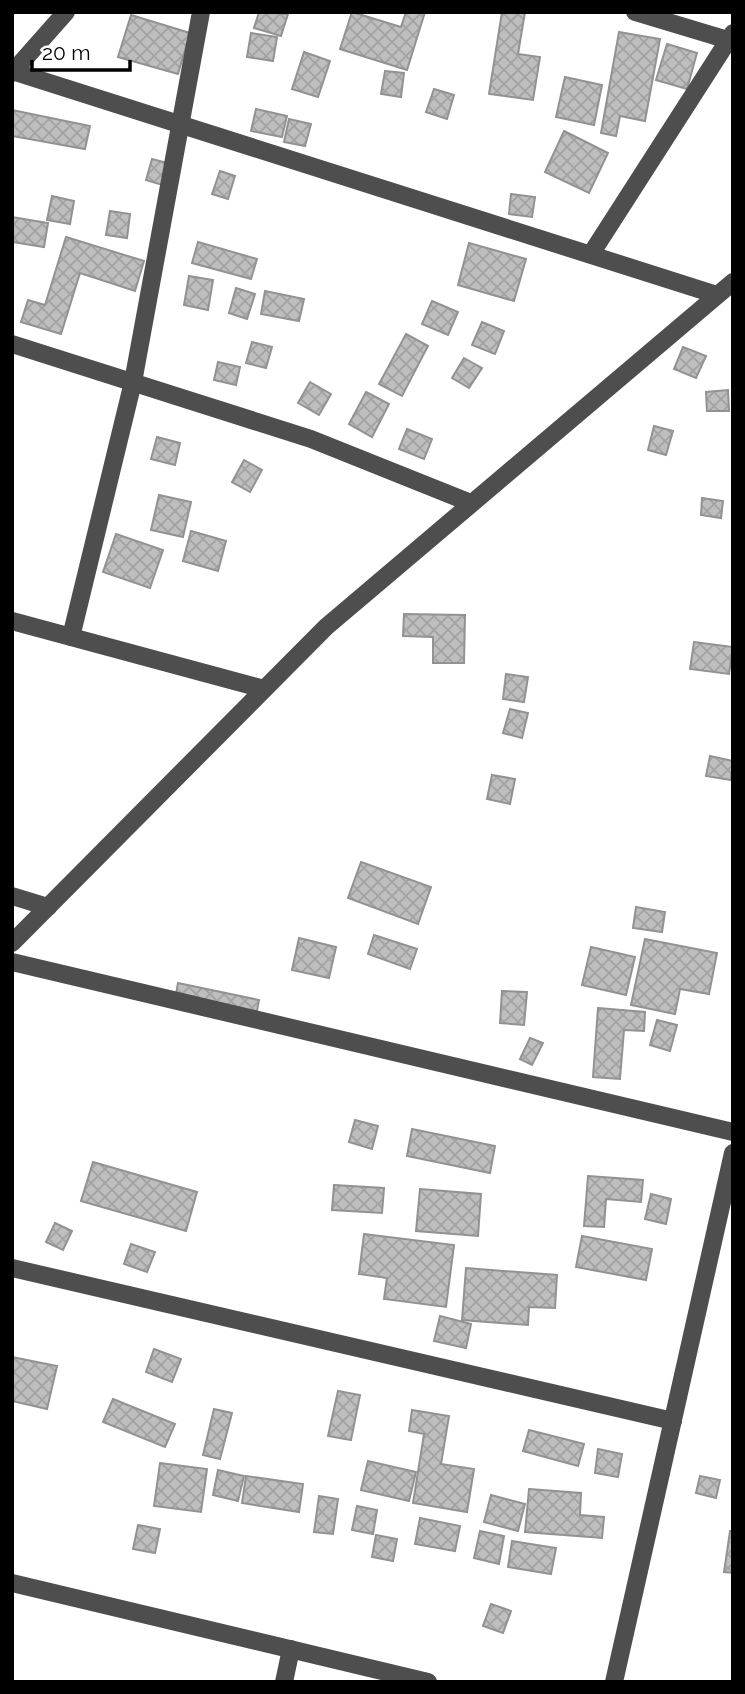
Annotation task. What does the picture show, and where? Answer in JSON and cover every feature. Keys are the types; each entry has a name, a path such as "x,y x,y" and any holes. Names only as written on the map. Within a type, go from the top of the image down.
{"street":[{"path":"66,12 13,72 181,122 717,295"},
{"path":"71,637 132,382 201,12"},
{"path":"591,254 731,37 635,12"},
{"path":"12,943 326,627 733,282"},
{"path":"12,344 311,439 471,503"},
{"path":"12,621 264,689"},
{"path":"12,896 48,907"},
{"path":"12,962 733,1132"},
{"path":"614,1682 733,1153"},
{"path":"12,1268 673,1421"},
{"path":"12,1584 428,1682"},
{"path":"284,1682 292,1650"}],"building":[{"path":"259,12 288,14 281,36 254,28"},
{"path":"352,12 401,27 406,12 425,12 407,70 340,49"},
{"path":"502,12 525,12 518,54 540,57 533,100 489,94"},
{"path":"131,15 190,33 178,74 118,57"},
{"path":"619,32 660,39 645,121 620,116 616,136 601,133"},
{"path":"251,33 277,37 273,61 247,57"},
{"path":"667,44 697,53 687,89 656,80"},
{"path":"304,52 330,61 318,97 292,89"},
{"path":"385,71 404,73 401,97 381,94"},
{"path":"565,77 602,85 594,125 556,117"},
{"path":"434,89 454,95 447,119 426,112"},
{"path":"256,109 287,116 282,137 251,131"},
{"path":"12,110 90,126 85,149 12,136"},
{"path":"289,119 311,124 305,146 284,142"},
{"path":"564,131 608,153 589,193 545,172"},
{"path":"152,159 171,164 166,186 146,180"},
{"path":"220,171 235,176 228,199 212,194"},
{"path":"511,194 535,197 532,217 509,214"},
{"path":"52,196 74,201 70,224 47,220"},
{"path":"110,211 130,214 127,238 106,235"},
{"path":"12,217 48,223 44,247 12,242"},
{"path":"66,237 144,261 135,291 80,273 61,334 21,322 28,300 45,305"},
{"path":"198,242 257,259 251,279 192,263"},
{"path":"469,243 526,259 514,301 458,285"},
{"path":"189,276 213,280 208,310 184,305"},
{"path":"236,288 255,294 247,319 229,313"},
{"path":"265,291 304,299 299,321 261,314"},
{"path":"432,301 458,312 448,335 422,324"},
{"path":"482,322 504,331 495,354 472,345"},
{"path":"406,334 428,346 402,396 379,384"},
{"path":"252,342 272,347 266,368 246,363"},
{"path":"683,347 706,356 696,378 674,369"},
{"path":"464,358 482,368 469,388 452,378"},
{"path":"218,362 240,367 236,385 214,380"},
{"path":"310,382 331,394 319,415 298,403"},
{"path":"728,390 729,411 707,411 706,392"},
{"path":"366,392 389,404 372,437 349,424"},
{"path":"654,426 673,431 666,455 648,450"},
{"path":"407,429 432,439 424,459 399,449"},
{"path":"157,437 180,443 175,465 151,459"},
{"path":"244,460 262,470 250,492 232,482"},
{"path":"159,495 191,502 183,537 151,530"},
{"path":"702,498 723,501 721,518 701,515"},
{"path":"191,531 226,541 218,571 183,561"},
{"path":"116,534 163,550 150,588 103,572"},
{"path":"404,614 465,615 464,663 433,663 433,637 403,636"},
{"path":"694,642 733,647 729,674 690,669"},
{"path":"506,674 528,677 524,702 503,699"},
{"path":"510,709 528,713 522,738 503,733"},
{"path":"710,756 733,761 731,780 706,776"},
{"path":"492,775 515,779 510,804 487,799"},
{"path":"361,862 431,887 418,924 348,898"},
{"path":"636,907 665,912 662,932 633,928"},
{"path":"374,935 417,949 410,969 368,954"},
{"path":"299,938 336,947 329,978 292,970"},
{"path":"645,939 717,953 709,994 680,989 675,1014 631,1005"},
{"path":"591,947 635,957 626,995 582,985"},
{"path":"178,983 259,1000 255,1022 174,1005"},
{"path":"502,991 527,992 524,1025 500,1023"},
{"path":"598,1008 645,1012 644,1031 624,1030 620,1079 593,1077"},
{"path":"657,1020 677,1025 670,1051 650,1045"},
{"path":"530,1038 543,1043 532,1065 520,1059"},
{"path":"355,1120 378,1126 372,1149 349,1142"},
{"path":"412,1129 495,1146 490,1173 407,1156"},
{"path":"93,1162 197,1192 186,1231 81,1201"},
{"path":"588,1176 643,1180 641,1202 606,1199 604,1227 584,1226"},
{"path":"334,1185 384,1188 382,1213 332,1210"},
{"path":"420,1189 481,1194 478,1236 416,1231"},
{"path":"651,1194 671,1199 666,1224 645,1219"},
{"path":"55,1223 72,1231 63,1250 46,1242"},
{"path":"364,1234 454,1245 446,1307 384,1299 387,1278 359,1274"},
{"path":"582,1236 652,1249 646,1280 576,1267"},
{"path":"131,1244 155,1252 147,1272 124,1264"},
{"path":"466,1268 557,1275 555,1308 529,1307 528,1325 462,1320"},
{"path":"440,1316 471,1324 466,1348 434,1341"},
{"path":"154,1349 181,1359 172,1382 146,1372"},
{"path":"12,1357 57,1366 47,1409 12,1401"},
{"path":"338,1391 360,1395 351,1440 328,1436"},
{"path":"113,1399 175,1424 165,1447 103,1422"},
{"path":"214,1409 232,1413 220,1459 203,1455"},
{"path":"412,1410 449,1416 441,1464 474,1469 467,1512 413,1503 424,1434 409,1431"},
{"path":"529,1430 584,1444 578,1466 523,1451"},
{"path":"598,1449 622,1454 618,1477 595,1473"},
{"path":"368,1461 416,1472 409,1501 361,1490"},
{"path":"160,1463 207,1469 201,1512 154,1506"},
{"path":"218,1470 244,1476 238,1501 213,1495"},
{"path":"246,1476 303,1484 299,1512 242,1503"},
{"path":"700,1476 720,1480 716,1498 696,1493"},
{"path":"529,1489 581,1493 580,1515 604,1517 602,1538 525,1532"},
{"path":"491,1495 525,1504 518,1531 484,1522"},
{"path":"319,1496 338,1499 333,1534 314,1532"},
{"path":"357,1506 377,1510 373,1534 352,1530"},
{"path":"420,1518 460,1526 455,1551 415,1544"},
{"path":"138,1525 160,1529 155,1553 133,1549"},
{"path":"480,1531 504,1536 499,1564 474,1558"},
{"path":"730,1531 733,1532 733,1573 724,1572"},
{"path":"376,1535 397,1539 393,1561 372,1557"},
{"path":"512,1541 556,1548 551,1574 508,1567"},
{"path":"491,1604 511,1611 503,1633 483,1626"}]}
